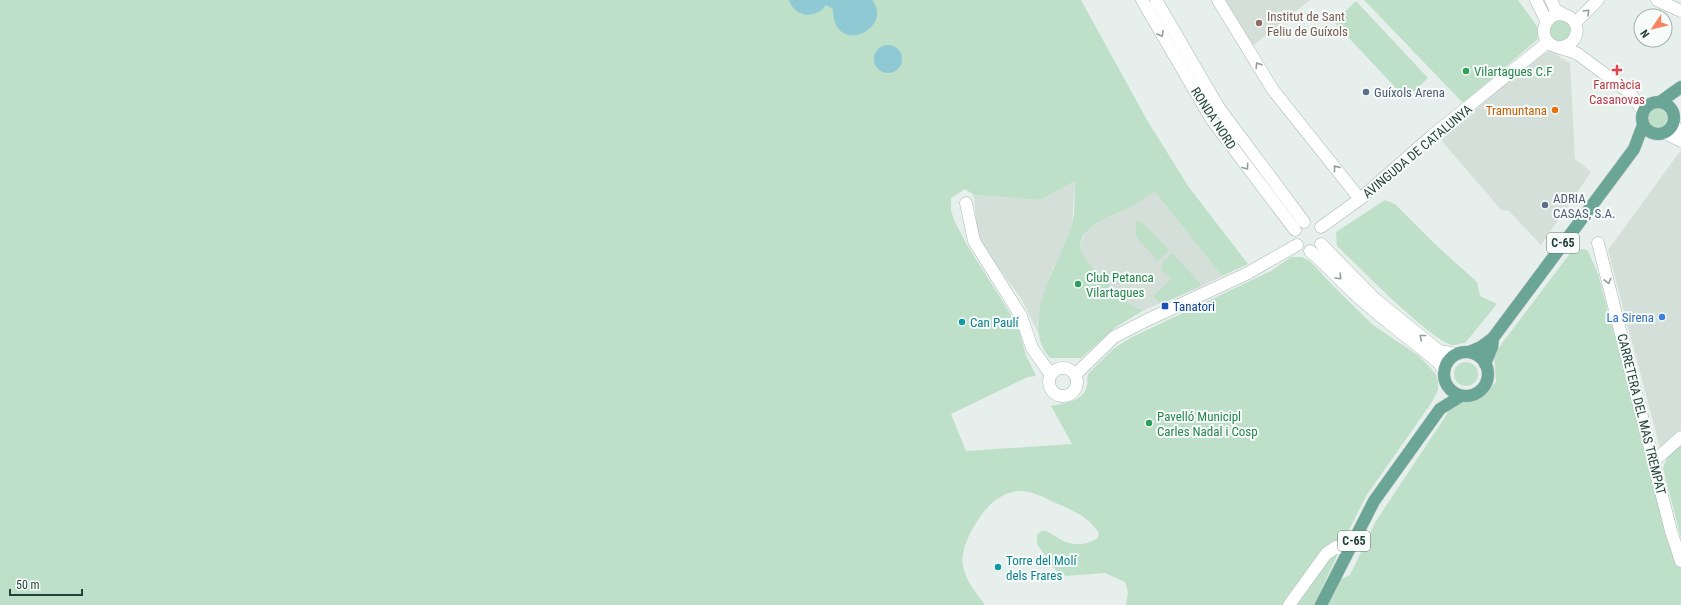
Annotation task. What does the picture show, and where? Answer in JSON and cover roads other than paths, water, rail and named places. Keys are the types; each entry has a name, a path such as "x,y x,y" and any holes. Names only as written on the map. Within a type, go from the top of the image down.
{"main road":[{"path":"1651,106 1667,104 1672,110 1674,117 1665,130 1650,132 1643,125 1642,119 1651,106 1680,88"},
{"path":"1672,110 1680,88"},
{"name":"C-65","path":"1469,352 1480,347 1493,338 1634,149 1643,125"},
{"name":"C-65","path":"1634,149 1665,130"},
{"name":"C-65","path":"1485,364 1492,347 1493,338"},
{"path":"1469,352 1476,354 1485,364 1488,371 1487,378 1481,390 1468,396 1461,396 1455,393 1446,384 1444,371 1450,358 1456,354 1469,352"},
{"name":"C-65","path":"1321,605 1374,501 1440,409 1446,384"},
{"name":"C-65","path":"1440,409 1461,396"}],"street":[{"name":"RONDA NORD","path":"1142,0 1212,120 1295,230 1294,235 1297,245"},
{"name":"RONDA NORD","path":"1156,0 1218,108 1304,222"},
{"path":"1218,0 1274,90 1360,199"},
{"path":"1551,0 1555,9 1561,15"},
{"path":"1575,23 1598,0"},
{"path":"1657,0 1681,11"},
{"path":"1537,1 1561,15 1572,19 1575,23 1577,33 1567,44 1554,46 1548,42 1544,33 1547,22 1550,18 1561,15"},
{"path":"1537,1 1543,17 1547,22"},
{"name":"AVINGUDA DE CATALUNYA","path":"1321,227 1360,199 1433,135 1548,42"},
{"path":"1567,44 1630,93 1640,97 1651,106"},
{"path":"1665,130 1681,134"},
{"path":"1665,130 1681,141"},
{"path":"966,203 974,241 1020,316 1032,348 1051,375"},
{"path":"1295,230 1304,222 1314,222 1321,227 1324,236 1321,244 1318,248 1310,251"},
{"name":"CARRETERA DEL MAS TREMPAT","path":"1598,243 1681,561"},
{"path":"1321,244 1375,299 1439,351 1456,354"},
{"path":"1076,374 1114,337 1246,274 1297,245 1300,248 1310,251 1326,264 1356,295 1395,329 1439,363 1444,371"},
{"path":"1060,368 1071,370 1076,374 1078,382 1076,389 1070,395 1062,396 1056,394 1051,389 1049,382 1051,375 1055,370 1060,368"},
{"path":"1654,461 1681,437"},
{"path":"1289,605 1326,554 1336,547 1349,550"}],"water":[{"path":"789,0 872,0 877,11 876,21 870,29 861,34 851,35 842,32 836,24 833,9 826,5 817,13 806,14 795,10"},
{"path":"888,45 898,49 902,59 898,69 888,73 878,69 874,59 878,49"}],"place":[{"name":"Institut de Sant Feliu de Guíxols","path":"1259,23"},
{"name":"Farmàcia Casanovas","path":"1617,70"},
{"name":"Vilartagues C.F","path":"1466,71"},
{"name":"Guíxols Arena","path":"1366,92"},
{"name":"Tramuntana","path":"1555,110"},
{"name":"ADRIA CASAS, S.A.","path":"1545,205"},
{"name":"Club Petanca Vilartagues","path":"1078,284"},
{"name":"Tanatori","path":"1165,306"},
{"name":"La Sirena","path":"1662,317"},
{"name":"Can Paulí","path":"962,322"},
{"name":"Pavelló Municipl Carles Nadal i Cosp","path":"1149,423"},
{"name":"Torre del Molí dels Frares","path":"998,567"}]}
